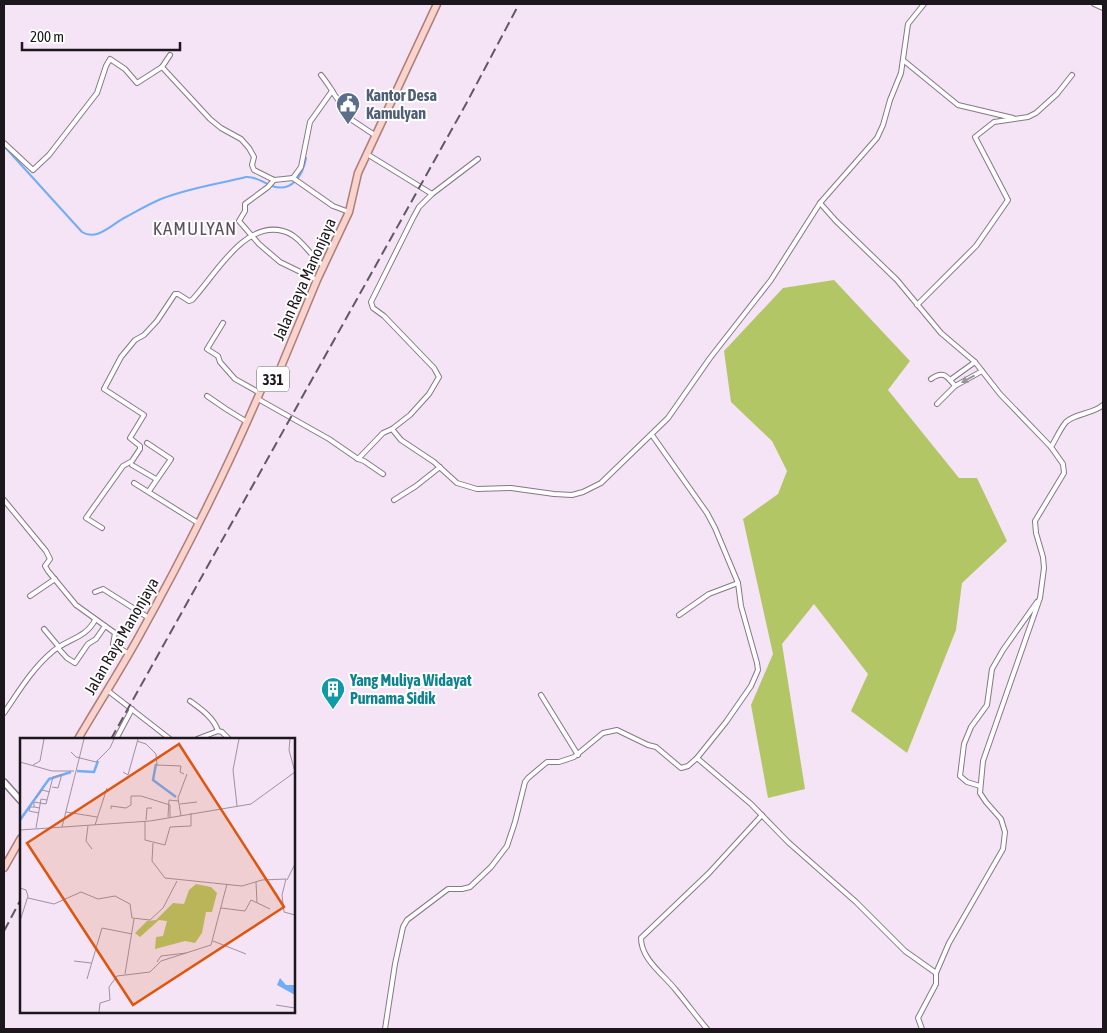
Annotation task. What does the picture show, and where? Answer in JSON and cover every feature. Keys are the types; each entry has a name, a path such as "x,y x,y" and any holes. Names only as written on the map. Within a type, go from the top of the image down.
{"main road":[{"name":"Jalan Raya Manonjaya","path":"79,738 149,618 214,494 264,385 277,376 349,212 358,173 437,4"},
{"path":"4,868 20,840"}],"street":[{"path":"392,429 412,449 440,467 457,483 477,490 511,488 572,495 583,492 601,482 668,418 710,358 771,280 820,203 870,147 880,132 901,73 908,24 924,4"},
{"path":"1094,4 1103,8"},
{"path":"4,143 33,170 49,155 97,93 110,59 140,83 162,67 170,54"},
{"path":"903,60 958,105 1015,119"},
{"path":"162,67 210,120 241,139 254,157 253,168 274,180 293,178 333,206 349,212"},
{"path":"321,75 347,110 349,118 376,136"},
{"path":"917,305 976,246 1008,202 1008,197 975,138 994,122 1028,117 1040,110 1057,94 1072,75"},
{"path":"293,178 301,166 311,120 332,91"},
{"path":"367,154 432,194"},
{"path":"358,459 383,434 410,415 429,394 439,377 431,364 373,308 371,302 419,208 432,194 478,159"},
{"path":"274,180 245,204 245,212 239,220 260,245 280,262 318,280"},
{"path":"820,203 897,280 941,333 974,362 1000,394 1051,447 1063,464 1064,473 1035,521 1036,534 1044,557 1040,598 983,761 980,786 982,797 1001,819 1005,832 1003,849 950,943 936,973 936,984 918,1018 922,1029"},
{"path":"102,528 86,518 123,466 132,461 140,449 140,446 130,438 144,415 104,389 121,357 135,340 144,336 157,321 174,295 178,294 189,301 192,300 214,271 230,254 252,236 269,230 284,231 302,243 312,256 324,266"},
{"path":"223,323 207,349 218,356 220,362 235,379 383,474"},
{"path":"950,380 974,362"},
{"path":"937,404 955,386 982,371"},
{"path":"931,379 940,374 945,375 955,386"},
{"path":"207,396 247,422"},
{"path":"1051,447 1065,423 1096,411 1103,405"},
{"path":"385,1029 403,927 407,920 448,889 466,888 491,867 506,846 528,778 547,762 559,762 578,755 603,733 617,730 656,747 681,768 688,766 708,746 751,686 758,670 758,663 741,606 738,583 707,513 652,435"},
{"path":"147,443 171,459 149,492"},
{"path":"132,465 156,479"},
{"path":"394,500 440,467"},
{"path":"134,483 198,523"},
{"path":"4,500 46,551 50,559 45,567 76,605 115,634 113,644 128,654"},
{"path":"30,596 55,579"},
{"path":"679,615 709,594 738,583"},
{"path":"95,592 103,589 149,618"},
{"path":"980,786 964,780 960,774 967,735 987,705 990,679 997,660 1040,598"},
{"path":"4,713 37,667 59,647 85,633 96,620"},
{"path":"44,629 67,658 74,663 105,626"},
{"path":"107,690 169,738"},
{"path":"541,695 578,755"},
{"path":"190,701 206,713 218,731"},
{"path":"117,738 132,709"},
{"path":"200,738 218,731 228,738"},
{"path":"697,758 751,804 788,842 856,902 905,951 936,973"},
{"path":"4,782 20,800"},
{"path":"707,1029 674,988 652,965 640,938 709,873 762,815"}],"green space":[{"path":"834,280 910,361 888,390 959,478 977,478 1007,541 962,583 956,630 907,753 851,711 868,674 814,604 782,644 805,789 768,798 751,705 773,654 743,519 778,494 787,471 772,441 731,402 724,351 783,288"}],"waterway":[{"path":"4,146 82,232 93,235 157,201 192,189 246,177 257,179 279,188 291,185 302,171 306,158"}],"railway":[{"path":"112,738 466,104 519,4"},
{"path":"4,931 20,901"}],"place":[{"name":"Kantor Desa Kamulyan","path":"348,125"},
{"name":"Yang Muliya Widayat Purnama Sidik","path":"333,710"}],"district":[{"name":"KAMULYAN","path":"195,228"}]}
